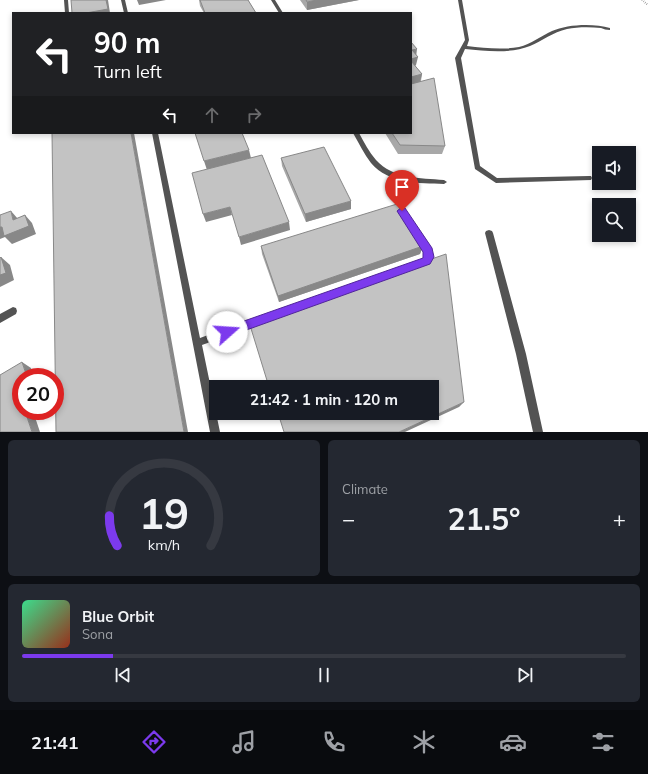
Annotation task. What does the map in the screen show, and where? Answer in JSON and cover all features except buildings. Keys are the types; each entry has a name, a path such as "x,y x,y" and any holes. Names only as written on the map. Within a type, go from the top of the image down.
{"street":[{"path":"489,233 521,354 538,432"}],"lane":[{"path":"66,0 67,12"},
{"path":"123,0 126,12"},
{"path":"273,0 280,12"},
{"path":"460,0 467,40 458,58 477,167 496,180 590,178"},
{"path":"464,47 493,49 520,48 536,43 555,31 562,29 602,27 608,29"},
{"path":"155,134 215,432"},
{"path":"357,134 375,164 383,171 397,177 444,182"},
{"path":"402,211 428,251 429,257 426,261 413,266"},
{"path":"0,319 13,311"},
{"path":"197,343 264,319"}],"path":[{"path":"642,0 648,5"}],"route":[{"path":"227,332 426,261 429,257 428,251 402,211"}]}
